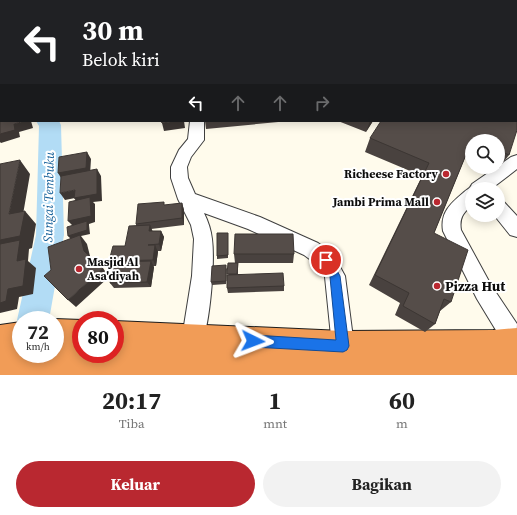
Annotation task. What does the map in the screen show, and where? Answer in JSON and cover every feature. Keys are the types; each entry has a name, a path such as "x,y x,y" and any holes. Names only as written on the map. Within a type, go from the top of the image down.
{"highway":[{"path":"124,335 343,346 493,345 516,352"},
{"path":"64,341 154,360 218,369 456,372 516,352"}],"street":[{"path":"193,338 201,288 203,238 197,217 178,178 178,162 187,148 196,140 197,122"},
{"path":"489,182 517,161"},
{"path":"187,199 254,223 311,249 326,260 335,276 343,346"},
{"path":"465,202 452,214 450,223 452,231 457,243 501,318 516,352"},
{"path":"505,215 517,229"}],"building":[{"path":"0,122 21,122 14,124 15,130 0,134"},
{"path":"380,122 517,122 517,130 509,155 505,153 505,134 465,134 465,157 434,233 468,250 451,302 444,299 435,324 403,306 409,293 375,275 429,163 370,138"},
{"path":"87,152 86,168 58,173 59,157"},
{"path":"20,160 9,214 25,211 20,236 0,240 0,164"},
{"path":"97,169 97,194 74,198 75,190 60,193 61,176"},
{"path":"90,197 91,216 68,221 69,202"},
{"path":"164,202 164,205 182,203 182,218 136,224 138,204"},
{"path":"87,221 87,230 68,236 67,227"},
{"path":"150,225 149,231 161,231 159,244 148,245 155,245 153,260 109,261 113,246 125,246 129,226"},
{"path":"217,233 228,233 228,255 217,256"},
{"path":"235,234 293,234 294,254 234,254"},
{"name":"Masjid Al Asa'diyah","path":"80,235 84,251 103,268 68,300 44,276 51,270 48,247"},
{"path":"20,240 17,261 26,259 23,286 8,289 6,301 0,303 0,244"},
{"path":"151,261 147,282 110,283 115,262"},
{"path":"228,263 238,263 237,274 227,274"},
{"path":"226,265 226,281 211,282 212,266"},
{"path":"283,273 284,286 227,288 227,275"}],"waterway":[{"name":"Sungai Tembuku","path":"35,311 50,235 50,125 48,122"}],"place":[{"name":"Richeese Factory","path":"446,174"},
{"name":"Jambi Prima Mall","path":"437,202"},
{"name":"Masjid Al Asa'diyah","path":"79,269"},
{"name":"Pizza Hut","path":"437,286"}],"route":[{"path":"253,341 343,346 335,276 326,260"}]}
